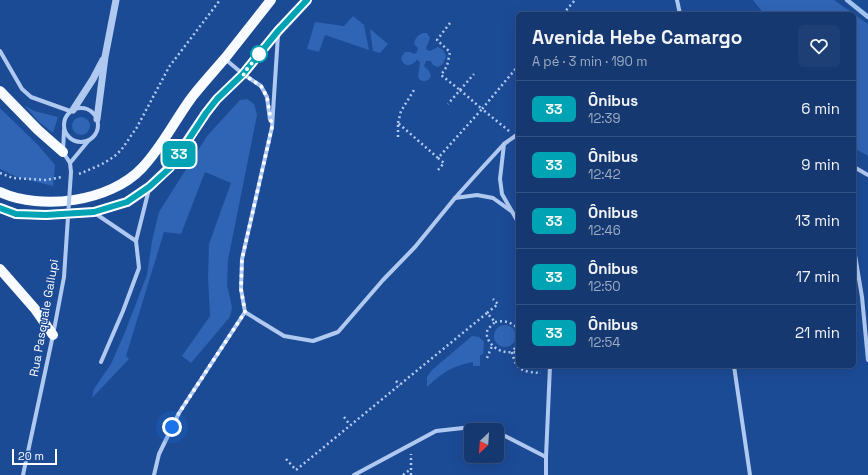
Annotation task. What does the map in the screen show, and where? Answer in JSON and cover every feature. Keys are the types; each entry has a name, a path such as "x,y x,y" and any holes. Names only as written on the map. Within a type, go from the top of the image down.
{"main road":[{"path":"0,192 33,201 80,200 119,185 141,169 155,153 187,104 207,77 271,0"},
{"path":"0,208 16,214 46,215 94,212 127,202 149,187 170,168 206,113 217,99 243,74 278,31 307,0"},
{"path":"0,91 38,130 63,152"},
{"path":"0,269 35,310 53,335"}],"street":[{"path":"70,163 95,135 97,130 105,57 116,0"},
{"path":"677,0 680,12"},
{"path":"154,475 159,454 179,413 245,312 241,289 242,259 272,127 278,31"},
{"path":"0,51 26,93 31,97 71,110 84,108 94,114 97,119"},
{"path":"63,152 63,124 65,118 93,79 105,57"},
{"path":"224,58 243,74 261,86 267,97 272,127"},
{"path":"64,129 66,135 75,141 80,142 89,140"},
{"path":"245,312 284,336 313,341 338,332 383,280 415,247 455,198 504,144 516,136"},
{"path":"504,144 500,179 502,194 516,218"},
{"name":"Rua Pasquale Gallupi","path":"23,475 64,277 71,172 70,163 63,152"},
{"path":"856,168 868,175"},
{"path":"101,362 123,311 139,268 136,241 149,187"},
{"path":"455,198 477,195 493,198 513,212"},
{"path":"94,212 136,241"},
{"path":"856,261 862,297 868,360"},
{"path":"546,475 550,368"},
{"path":"734,368 750,475"},
{"path":"354,475 436,431 464,428"},
{"path":"504,436 546,457"}],"path":[{"path":"78,175 105,163 120,151 130,135 136,129 169,67 220,0"},
{"path":"565,12 575,0"},
{"path":"450,23 437,40 450,52 447,66 441,75 482,109 516,134"},
{"path":"438,158 516,68"},
{"path":"448,104 474,74"},
{"path":"398,137 398,123 401,111 414,90"},
{"path":"398,123 444,163 438,170"},
{"path":"0,173 13,178 46,180 65,177"},
{"path":"286,459 296,470 498,304 493,299"},
{"path":"487,313 495,322"},
{"path":"516,327 508,322 500,321 495,322 487,332 492,346 503,352 516,352"},
{"path":"487,358 492,346"},
{"path":"512,352 516,347"},
{"path":"512,352 516,363"},
{"path":"520,368 526,372 549,374"},
{"path":"396,381 400,385"},
{"path":"344,417 350,426"},
{"path":"411,475 412,444"},
{"path":"404,475 411,469"}],"shaded area":[{"path":"753,0 834,0 851,12 762,12"},
{"path":"856,15 868,24 868,156 856,149"},
{"path":"353,16 364,25 369,50 325,35 319,52 307,49 315,22 344,26"},
{"path":"370,29 388,44 380,53 373,51"},
{"path":"423,33 427,33 430,38 426,48 427,50 430,51 438,47 443,50 446,56 443,64 438,67 433,65 431,61 426,61 424,66 429,71 431,76 425,81 420,80 418,77 419,61 417,60 413,64 406,65 401,59 405,52 414,54 417,52 418,48 414,42 417,37"},
{"path":"247,99 254,104 257,115 228,260 227,285 232,307 229,318 191,363 182,356 210,316 208,277 209,244 231,183 205,172 181,234 164,232 126,356 129,359 92,398 94,389 111,364 147,275 152,241 159,212 207,136 240,100"},
{"path":"24,105 34,111 58,117 53,133 38,121"},
{"path":"0,108 38,145 55,165 53,186 17,177 0,169"},
{"path":"81,117 87,120 90,126 87,132 81,135 75,132 72,126 75,120"},
{"path":"505,325 513,328 516,336 513,344 505,347 497,344 494,336 497,328"},
{"path":"472,336 479,337 484,342 483,354 480,355 480,366 473,366 473,362 453,368 427,387 427,377 432,370"}],"waterway":[{"path":"847,0 868,17"}],"bus line":[{"name":"33","path":"0,208 16,214 46,215 94,212 127,202 149,187 170,168 206,113 217,99 243,74 278,31 307,0"}],"route":[{"path":"172,427 179,413 245,312 241,289 242,259 272,127 267,97 261,86 243,74 260,53 259,54"}]}
